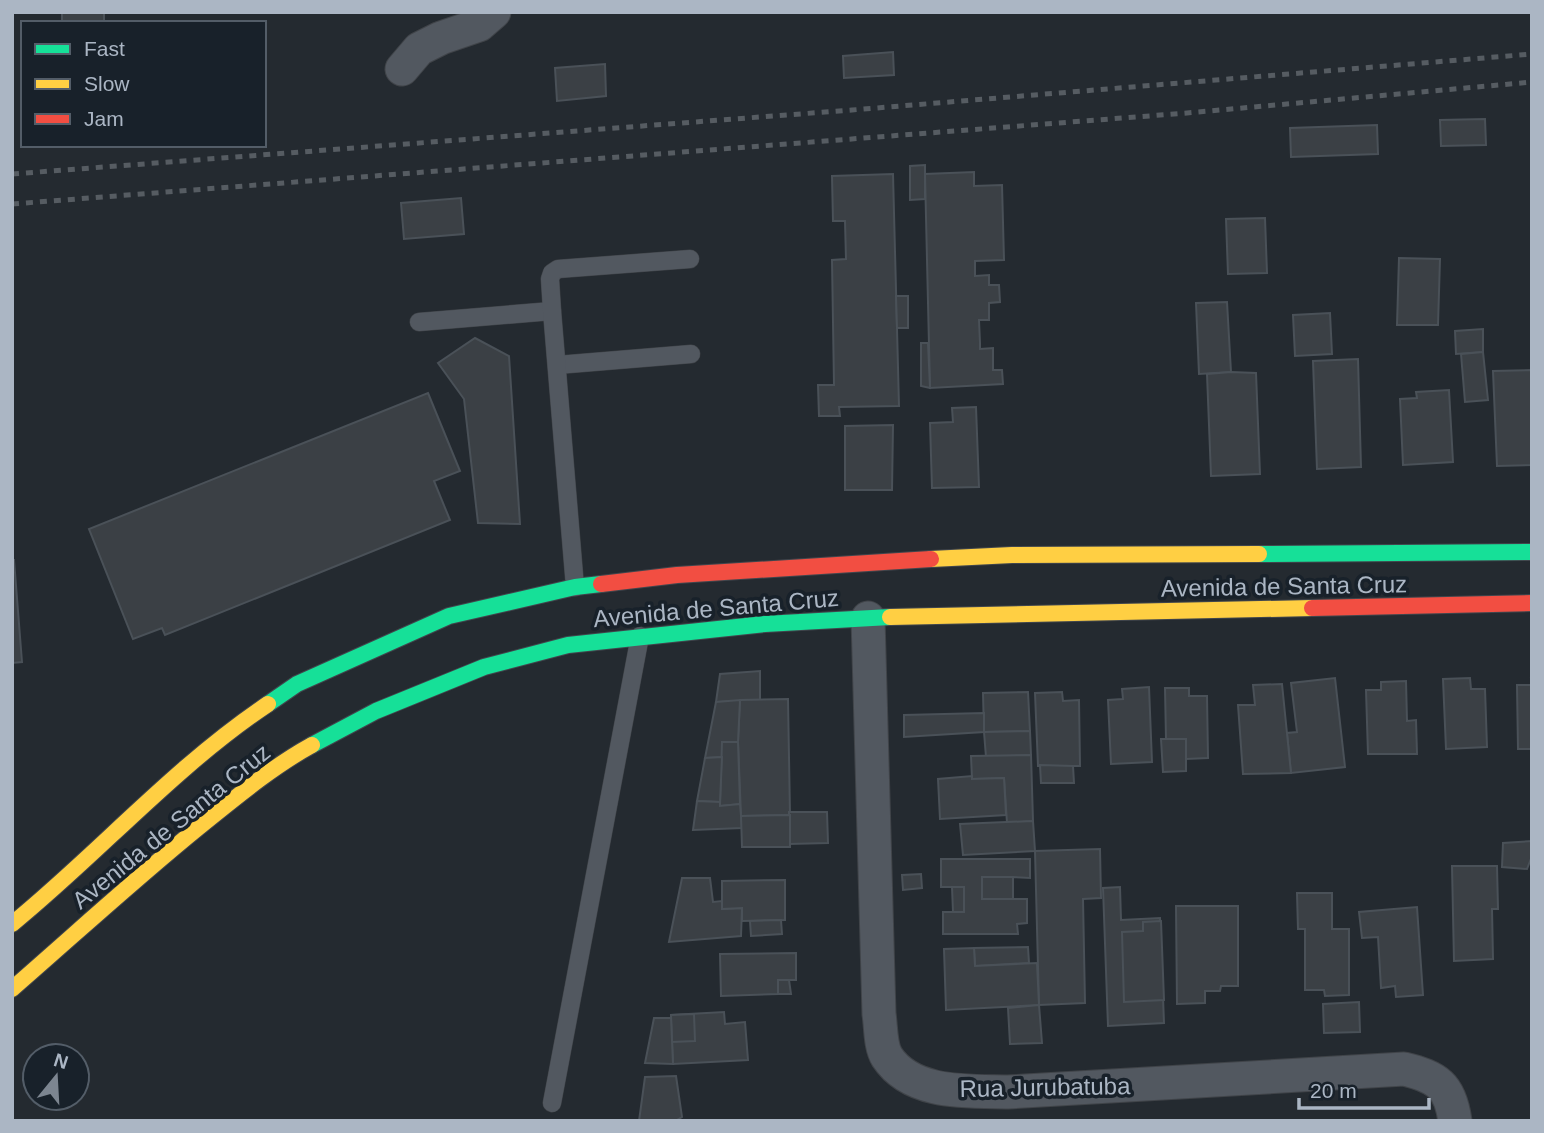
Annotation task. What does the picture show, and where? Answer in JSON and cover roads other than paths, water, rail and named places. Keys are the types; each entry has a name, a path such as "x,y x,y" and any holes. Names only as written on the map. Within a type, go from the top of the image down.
{"main road":[{"name":"Avenida de Santa Cruz","path":"12,924 62,883 163,786 234,726 297,684 449,616 575,587 691,574 1012,555 1532,552"},
{"name":"Avenida de Santa Cruz","path":"12,989 152,866 296,754 376,711 484,667 569,645 639,636 867,618 1532,603"}],"street":[{"path":"402,69 419,49 479,25 494,12"},
{"name":"Rua Jurubatuba","path":"867,618 879,1014 885,1055 902,1074 926,1084 958,1091 1009,1092 1404,1069 1425,1074 1440,1082 1452,1101 1455,1121"}],"lane":[{"path":"575,587 552,311 552,273 558,269 690,259"},
{"path":"419,322 552,311"},
{"path":"557,365 691,354"},
{"path":"552,1103 639,636"}],"railway":[{"path":"12,174 852,110 1532,54"},
{"path":"12,204 1187,113 1532,82"}]}
